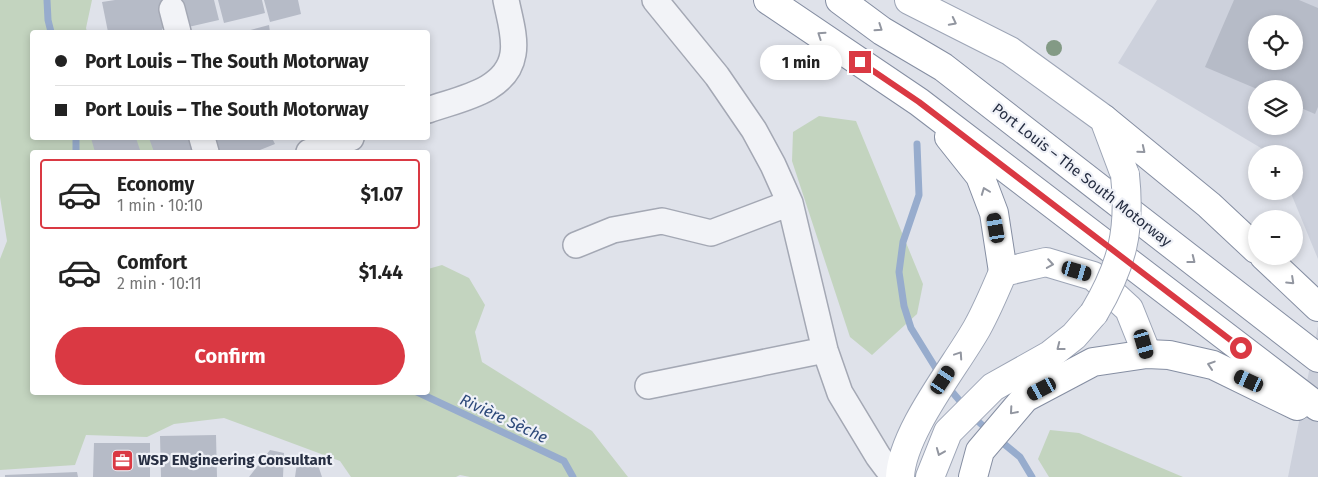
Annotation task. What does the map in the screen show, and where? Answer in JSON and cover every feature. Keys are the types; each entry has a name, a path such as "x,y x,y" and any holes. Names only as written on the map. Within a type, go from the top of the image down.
{"main road":[{"path":"768,0 919,102 1318,407"},
{"name":"Port Louis – The South Motorway","path":"840,0 882,31 943,67 1318,358"},
{"path":"909,0 1010,51 1104,119 1209,204 1248,241"},
{"path":"900,475 910,441 943,380 977,328 1003,272 994,213 980,176 919,102"},
{"path":"930,477 948,432 992,387 1050,355 1074,336 1094,313 1111,284 1120,261 1126,234 1128,203 1125,175 1104,119"},
{"path":"1003,272 1046,262 1093,276 1129,309 1147,354"},
{"path":"1274,265 1318,307"},
{"path":"972,477 980,451 1025,398 1093,362 1147,354 1169,355 1213,365 1318,418"}],"street":[{"path":"430,109 491,87 506,73 513,54 506,0"},
{"path":"655,0 717,76 754,130 790,203 825,350 840,393 878,456 887,468 900,475"},
{"path":"315,150 345,140"},
{"path":"576,245 613,230 662,221 711,233 790,203"},
{"path":"648,386 825,350"}],"shaded area":[{"path":"1157,0 1318,0 1318,259 1303,223 1303,210 1298,210 1294,200 1303,200 1303,145 1256,145 1118,63"},
{"path":"1318,326 1318,477 1288,477"}],"green space":[{"path":"0,0 92,0 86,30 30,30 30,140 183,140 183,150 30,150 30,395 430,395 430,268 442,265 469,278 485,305 475,332 482,362 592,431 628,477 470,477 460,475 456,477 351,477 340,461 224,418 174,424 147,437 86,435 75,465 0,470 0,259 7,241 0,197"},
{"path":"819,116 856,121 923,284 917,314 872,355 850,337 792,161 793,132"},
{"path":"1050,430 1079,433 1183,477 1049,477 1038,459"}],"building":[{"path":"115,0 163,0 169,14 162,30 108,30 102,2"},
{"path":"178,0 214,0 219,20 184,28"},
{"path":"218,0 262,0 265,13 224,23"},
{"path":"264,0 298,0 301,14 270,22"},
{"path":"1234,0 1299,0 1318,8 1318,107 1315,114 1303,109 1303,80 1248,80 1248,85 1205,67"},
{"path":"269,25 270,30 250,30"},
{"path":"92,140 137,140 140,150 94,150"},
{"path":"150,140 197,140 199,150 153,150"},
{"path":"209,140 273,140 275,144 260,150 212,150"},
{"path":"216,435 217,477 161,477 160,436"},
{"name":"WSP ENgineering Consultant","path":"94,443 150,443 150,477 93,477"},
{"path":"270,450 284,453 283,477 249,477"},
{"path":"317,462 322,477 295,477 297,463"},
{"path":"77,472 78,477 5,477 5,475"}],"waterway":[{"name":"Rivière Sèche","path":"47,0 50,30"},
{"name":"Rivière Sèche","path":"76,140 76,150"},
{"path":"917,144 919,195 903,242 899,272 904,306 911,328 940,375"},
{"path":"948,387 965,407"},
{"name":"Rivière Sèche","path":"423,395 564,461 573,477"},
{"path":"972,416 990,432"},
{"path":"998,439 1020,457 1032,477"}],"place":[{"name":"WSP ENgineering Consultant","path":"122,460"}],"route":[{"path":"860,62 919,102 1241,348"}]}
